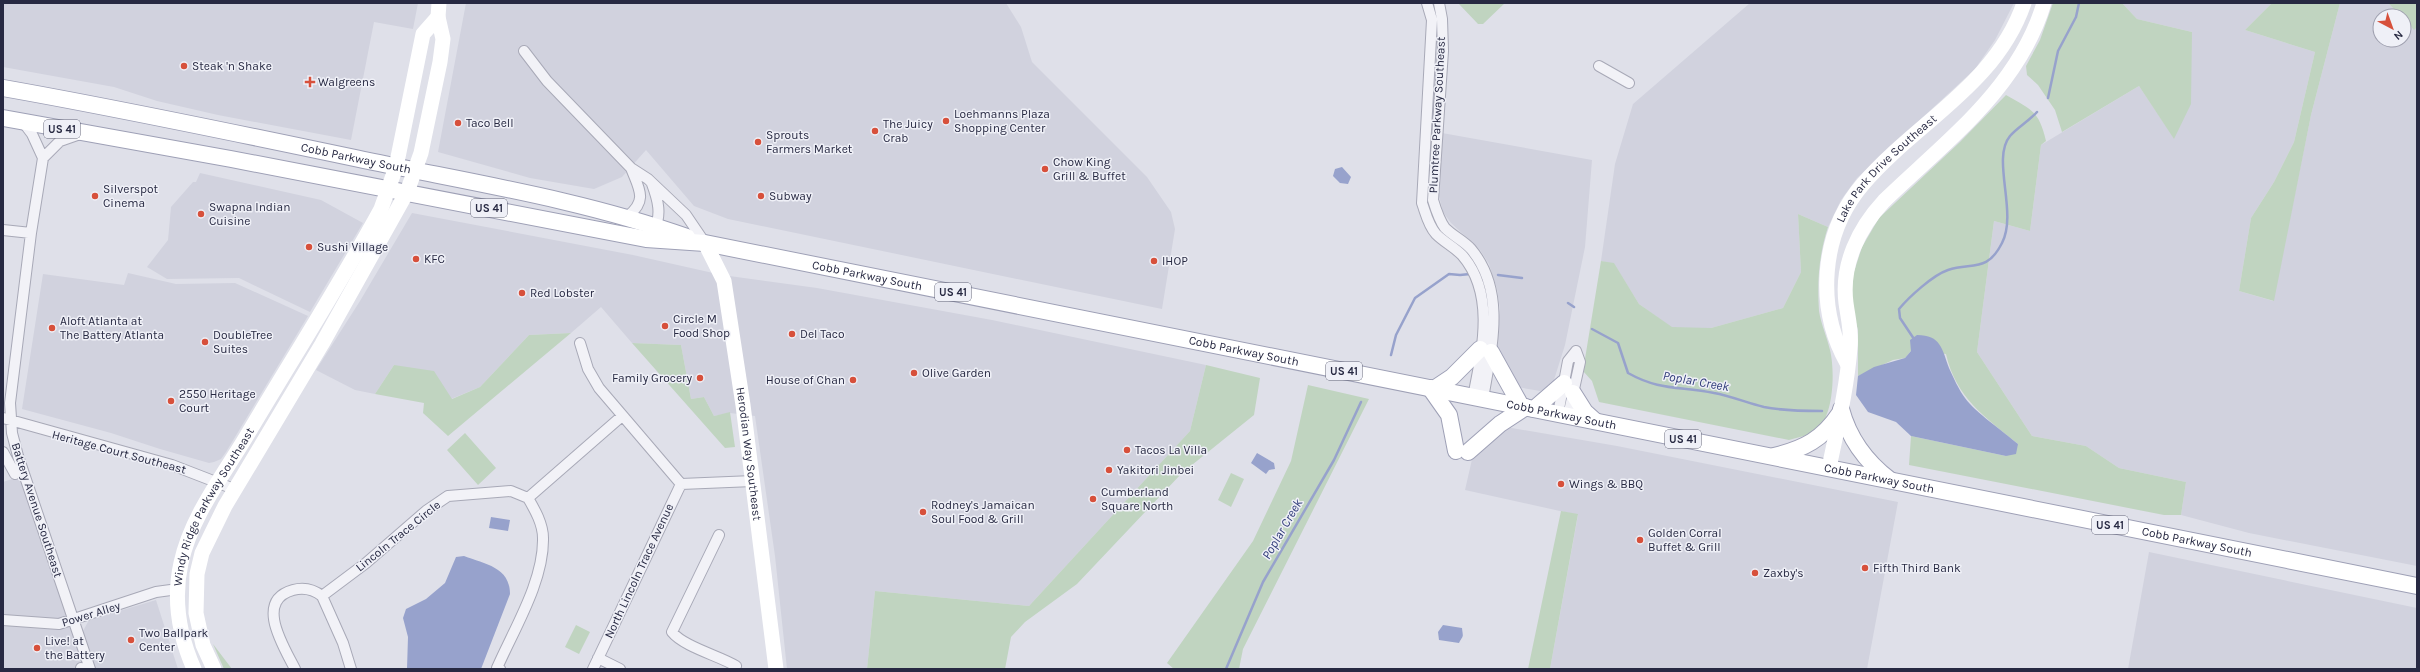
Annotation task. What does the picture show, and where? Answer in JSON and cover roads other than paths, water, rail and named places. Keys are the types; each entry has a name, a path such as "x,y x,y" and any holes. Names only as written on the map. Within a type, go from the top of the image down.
{"main road":[{"name":"Lake Park Drive Southeast","path":"1847,363 1839,349 1832,328 1826,286 1829,254 1846,211 1862,186 1875,172 1957,99 1981,75 2000,51 2016,22 2024,3"},
{"name":"Lake Park Drive Southeast","path":"1830,468 1841,411 1850,342 1846,302 1846,277 1849,260 1862,229 1884,201 1961,128 2001,86 2029,43 2044,3"},
{"name":"Windy Ridge Parkway Southeast","path":"194,669 180,626 178,589 181,562 187,542 218,482 373,223 389,189 396,166 423,34 438,10"},
{"name":"Windy Ridge Parkway Southeast","path":"214,669 199,632 196,613 197,574 207,538 234,489 322,344 407,192 416,170 440,62 443,39 438,10"},
{"name":"Cobb Parkway South","path":"3,88 127,110 628,216 705,243"},
{"name":"Cobb Parkway South","path":"3,118 407,192 646,239 705,243 2417,586"},
{"name":"Herodian Way Southeast","path":"705,243 724,281 753,481 776,669"},
{"path":"1527,407 1486,350 1452,377 1432,388 1449,415 1462,452 1500,424 1527,407 1568,388 1585,412 1595,421"},
{"path":"1771,456 1792,451 1813,442 1827,431 1841,411"},
{"path":"1841,411 1848,430 1857,447 1891,481"}],"street":[{"name":"Plumtree Parkway Southeast","path":"1427,3 1432,20 1422,203 1429,224 1436,234 1462,255 1481,288 1486,350"},
{"name":"Plumtree Parkway Southeast","path":"1438,3 1442,19 1443,51 1433,200 1438,217 1446,228 1470,248 1489,281 1494,310 1478,398"},
{"path":"524,51 547,81 631,168 652,182 686,215 705,243"},
{"path":"1599,66 1629,83"},
{"path":"23,122 32,134 43,158 60,141 83,133"},
{"name":"Battery Avenue Southeast","path":"43,158 31,233 7,419 18,456 74,621 84,669"},
{"path":"628,216 638,207 641,198 631,168"},
{"path":"646,239 656,226 659,205 652,182"},
{"path":"3,230 31,233"},
{"path":"580,343 593,378 622,416 681,484 753,481"},
{"path":"1563,415 1568,388"},
{"path":"498,668 536,581 542,559 543,537 540,524 528,498 622,416"},
{"name":"Heritage Court Southeast","path":"7,419 172,465 234,489"},
{"path":"3,452 14,474"},
{"name":"North Lincoln Trace Avenue","path":"593,669 681,484"},
{"name":"Lincoln Trace Circle","path":"322,596 366,563 426,511 448,496 511,491 528,498"},
{"path":"719,535 672,632 718,659 731,663 736,666 735,669"},
{"name":"Power Alley","path":"3,620 54,625 74,621 156,592 178,589"},
{"path":"295,669 276,631 274,607 281,596 293,590 309,589 322,596 352,667"},
{"path":"598,658 620,669"}],"water":[{"path":"1342,167 1351,177 1348,184 1340,183 1333,176 1335,169"},
{"path":"1917,335 1931,337 1936,340 1942,349 1954,379 1965,398 1982,416 2018,444 2016,454 2006,456 1911,436 1896,422 1868,412 1856,395 1858,376 1874,367 1905,358 1911,351 1910,340"},
{"path":"1257,453 1274,463 1275,469 1269,470 1266,474 1251,463"},
{"path":"491,517 510,520 508,531 489,528"},
{"path":"464,556 488,564 495,568 506,578 509,585 510,594 481,669 407,669 408,637 403,618 406,609 426,599 445,583 456,557"},
{"path":"1443,625 1462,628 1463,636 1459,643 1439,640 1438,632"}],"waterway":[{"name":"Poplar Creek","path":"2048,98 2058,51 2076,17 2079,3"},
{"name":"Poplar Creek","path":"1914,339 1900,318 1899,309 1903,304 1922,287 1942,273 1948,270 1985,263 1991,259 2002,243 2006,230 2007,216 2007,202 2003,172 2005,146 2010,136 2037,112"},
{"name":"Poplar Creek","path":"1391,355 1396,335 1415,298 1449,274 1470,274"},
{"name":"Poplar Creek","path":"1498,275 1522,278"},
{"name":"Poplar Creek","path":"1568,303 1574,307"},
{"name":"Poplar Creek","path":"1592,329 1618,343 1628,373 1650,383 1720,394 1771,408 1822,411"},
{"name":"Poplar Creek","path":"1226,669 1263,582 1334,460 1361,402"}],"place":[{"name":"Steak 'n Shake","path":"184,66"},
{"name":"Walgreens","path":"310,82"},
{"name":"Loehmanns Plaza Shopping Center","path":"946,121"},
{"name":"Taco Bell","path":"458,123"},
{"name":"The Juicy Crab","path":"875,131"},
{"name":"Sprouts Farmers Market","path":"758,142"},
{"name":"Chow King Grill & Buffet","path":"1045,169"},
{"name":"Silverspot Cinema","path":"95,196"},
{"name":"Subway","path":"761,196"},
{"name":"Swapna Indian Cuisine","path":"201,214"},
{"name":"Sushi Village","path":"309,247"},
{"name":"KFC","path":"416,259"},
{"name":"IHOP","path":"1154,261"},
{"name":"Red Lobster","path":"522,293"},
{"name":"Circle M Food Shop","path":"665,326"},
{"name":"Aloft Atlanta at The Battery Atlanta","path":"52,328"},
{"name":"Del Taco","path":"792,334"},
{"name":"DoubleTree Suites","path":"205,342"},
{"name":"Olive Garden","path":"914,373"},
{"name":"Family Grocery","path":"700,378"},
{"name":"House of Chan","path":"853,380"},
{"name":"2550 Heritage Court","path":"171,401"},
{"name":"Tacos La Villa","path":"1127,450"},
{"name":"Yakitori Jinbei","path":"1109,470"},
{"name":"Wings & BBQ","path":"1561,484"},
{"name":"Cumberland Square North","path":"1093,499"},
{"name":"Rodney's Jamaican Soul Food & Grill","path":"923,512"},
{"name":"Golden Corral Buffet & Grill","path":"1640,540"},
{"name":"Fifth Third Bank","path":"1865,568"},
{"name":"Zaxby's","path":"1755,573"},
{"name":"Two Ballpark Center","path":"131,640"},
{"name":"Live! at the Battery","path":"37,648"}]}
